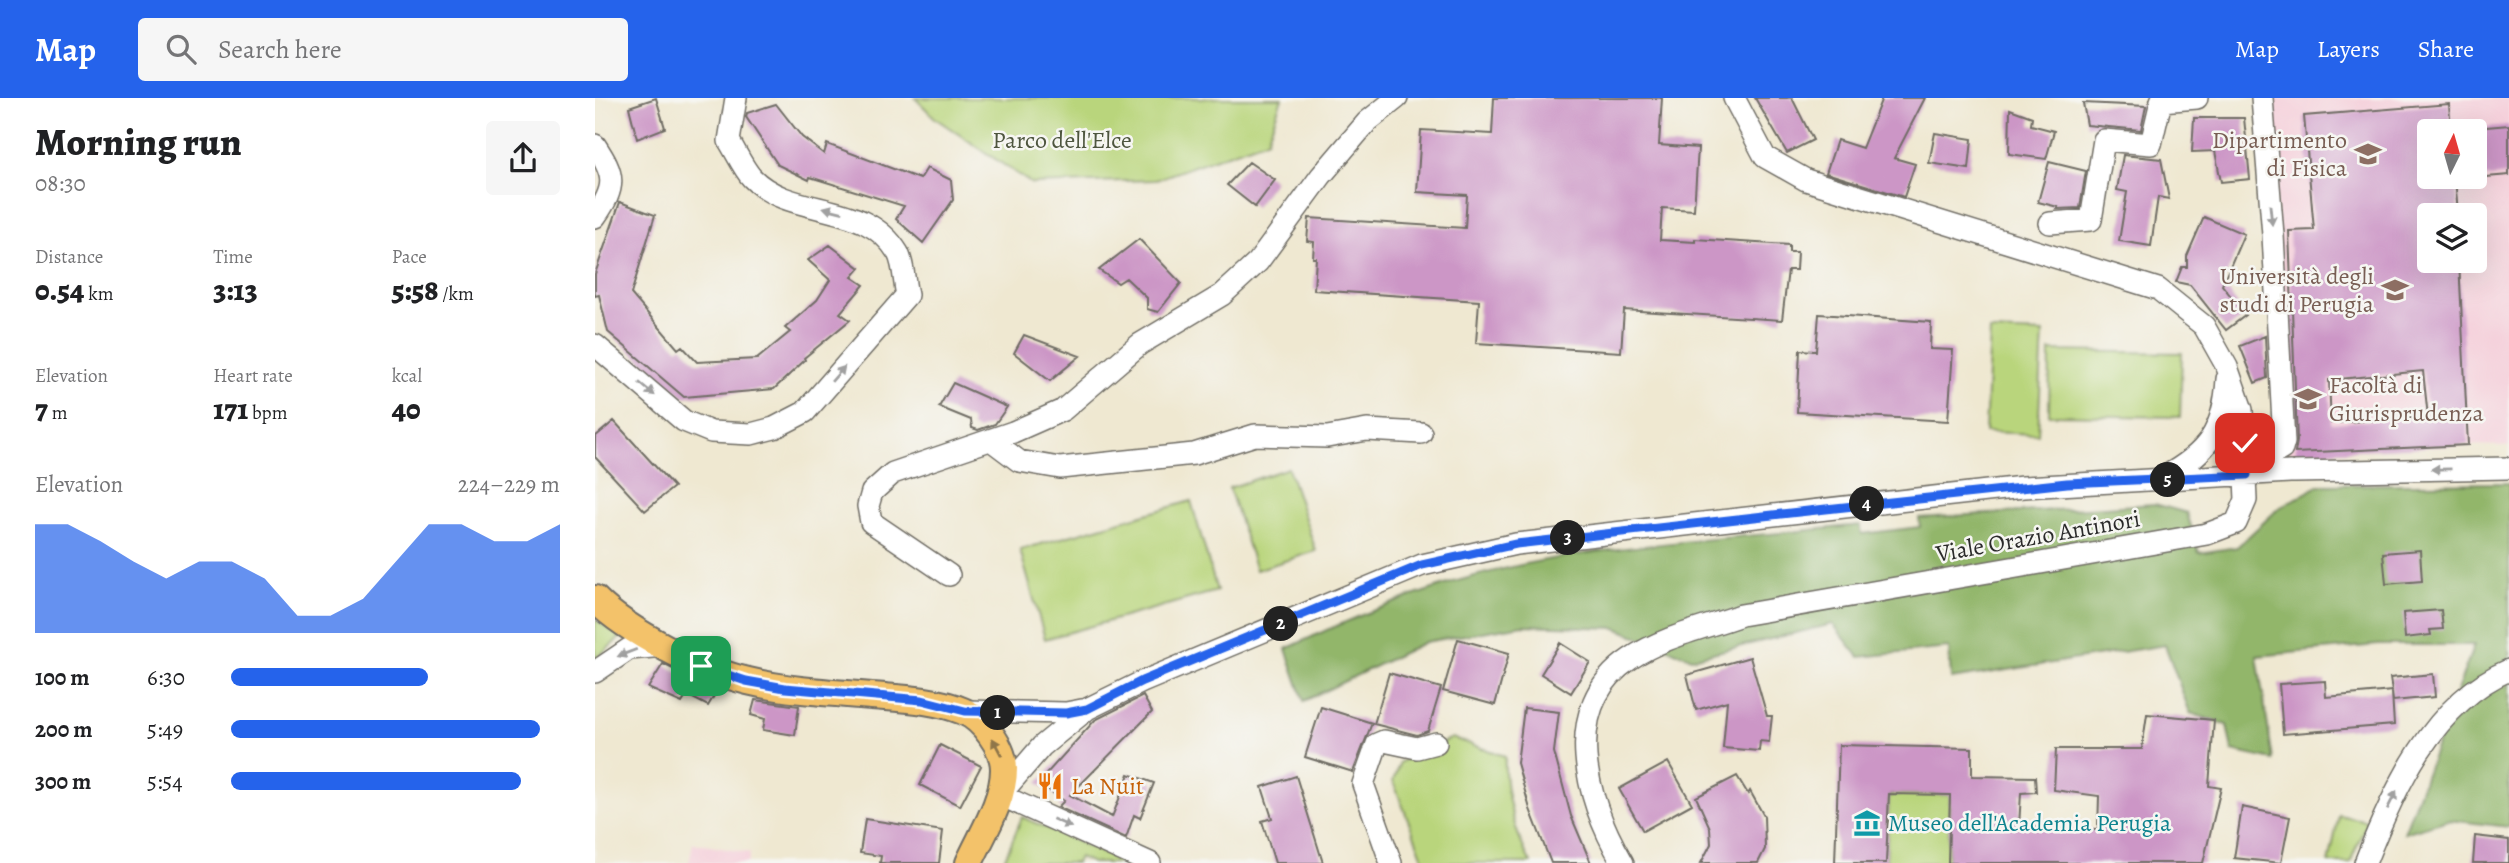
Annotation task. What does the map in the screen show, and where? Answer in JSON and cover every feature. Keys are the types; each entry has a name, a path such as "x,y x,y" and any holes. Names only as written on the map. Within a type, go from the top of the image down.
{"main road":[{"path":"595,599 604,608 664,646 701,666 746,681 785,688 922,700 965,711 986,729 1002,755 1004,768 1000,794 969,863"}],"street":[{"path":"595,345 684,421 711,432 751,434 774,428 805,412 907,295 899,254 878,230 850,215 782,197 752,178 729,141 736,98"},
{"path":"949,575 871,522 868,506 872,492 893,474 992,440 1063,410 1140,344 1222,295 1258,262 1321,176 1367,122 1397,98"},
{"name":"Viale Orazio Antinori","path":"1623,863 1595,806 1584,752 1587,716 1601,688 1629,659 1674,638 1741,615 2207,534 2236,523 2246,500 2247,467 2242,410 2227,367 2204,326 2158,289 1806,180 1765,157 1734,98"},
{"path":"2050,223 2091,220 2104,140 2151,144 2161,102 2197,98"},
{"path":"2247,467 2282,449 2284,442 2274,248 2262,98"},
{"path":"595,145 609,166 612,186 595,217"},
{"path":"2159,480 2186,465 2207,447 2225,405 2227,367"},
{"path":"992,440 1020,461 1060,468 1194,454 1255,435 1327,437 1367,430 1422,433"},
{"path":"1150,863 1000,794 1042,746 1087,709 1142,681 1422,565 1471,553 1615,532 2023,487 2159,480 2247,467 2293,472 2509,468"},
{"path":"595,672 629,649 664,646"},
{"path":"2365,863 2401,782 2437,725 2488,679 2509,670"},
{"path":"965,711 1066,713 1087,709"},
{"path":"1391,863 1363,784 1377,744 1384,741 1417,748 1436,743"}],"shaded area":[{"name":"Università degli studi di Perugia","path":"2270,98 2509,98 2509,446 2468,445 2289,453"},
{"path":"693,843 750,853 748,863 689,863"}],"green space":[{"name":"Parco dell'Elce","path":"915,98 1282,98 1267,140 1155,180 1032,184 935,118"},
{"path":"1990,331 2043,333 2038,434 1985,432"},
{"path":"2050,351 2182,353 2180,417 2049,415"},
{"path":"1288,468 1316,551 1256,570 1229,488"},
{"path":"2509,483 2509,827 2448,820 2404,833 2474,645 2378,645 2257,656 2273,760 2232,751 2227,725 2190,713 2165,645 1951,679 1949,648 1859,657 1833,624 1692,658 1616,628 1523,625 1425,642 1304,701 1286,649 1369,612 1454,582 1503,569 1604,551 1860,525 1862,534 1920,527 1919,518 2155,504 2187,513 2199,553 2237,547 2279,508 2320,485"},
{"path":"1191,501 1217,591 1045,639 1020,550"},
{"path":"595,619 621,637 595,659"},
{"path":"1452,738 1505,756 1511,811 1531,863 1425,863 1393,781 1400,762"},
{"path":"1889,794 1950,795 1948,863 1886,863"},
{"path":"2339,815 2367,821 2350,863 2329,863"},
{"path":"1022,817 1125,863 1092,863 1079,857 1076,863 1003,863"}],"building":[{"path":"656,98 665,128 637,139 629,107"},
{"path":"1494,98 1662,98 1659,145 1698,148 1694,210 1662,208 1660,240 1695,242 1695,239 1789,245 1789,252 1797,252 1796,270 1788,270 1782,320 1624,310 1621,352 1476,343 1479,301 1314,290 1316,258 1313,258 1314,242 1307,241 1309,218 1465,228 1467,195 1417,192 1421,130 1492,134"},
{"path":"1755,98 1792,98 1813,140 1787,153"},
{"path":"1882,98 1925,98 1894,158 1915,164 1904,197 1826,173 1837,140 1862,148"},
{"path":"2083,103 2146,106 2141,130 2087,125"},
{"path":"776,104 802,137 824,154 827,144 920,179 927,168 951,180 953,200 923,243 896,219 904,206 810,177 809,180 778,165 746,117 747,113"},
{"path":"2449,104 2450,119 2417,119 2417,189 2456,189 2457,203 2417,203 2417,273 2460,273 2468,445 2295,453 2297,441 2289,231 2314,230 2304,116","holes":["2423,371 2428,417 2331,423 2329,380"]},
{"path":"2010,109 2032,117 2031,125 2054,131 2046,159 2009,154"},
{"path":"2194,118 2244,118 2250,179 2221,182 2215,151 2192,152"},
{"path":"2509,125 2509,175 2487,177 2487,127"},
{"path":"1935,133 1972,139 1969,169 1929,163"},
{"path":"2123,155 2161,159 2169,199 2158,197 2151,246 2119,241 2127,192 2117,190"},
{"path":"1249,162 1275,180 1255,207 1227,185"},
{"path":"2049,162 2086,171 2080,208 2057,209 2058,207 2038,202"},
{"path":"620,202 655,215 631,294 678,349 682,346 697,362 757,359 790,332 785,328 817,300 830,280 808,260 830,245 860,268 852,277 864,285 840,313 850,320 804,358 805,360 774,389 684,397 608,332 599,295 595,296 595,274"},
{"path":"2204,217 2244,234 2222,285 2246,315 2226,330 2190,285 2176,282 2182,267 2187,267 2187,256"},
{"path":"1139,239 1181,283 1158,312 1147,309 1147,298 1126,278 1118,283 1099,270"},
{"path":"1819,314 1931,322 1930,349 1953,350 1948,421 1797,412 1800,350 1816,351"},
{"path":"1024,335 1080,356 1050,381 1014,353"},
{"path":"2265,336 2267,378 2255,383 2240,346"},
{"path":"953,383 1007,407 995,424 978,430 972,428 971,420 939,407"},
{"path":"614,421 674,487 645,511 595,457 595,437"},
{"path":"2420,550 2422,581 2386,584 2383,553"},
{"path":"2441,610 2443,629 2430,630 2431,635 2405,638 2403,613"},
{"path":"1458,639 1509,653 1495,705 1443,691"},
{"path":"1560,643 1590,662 1571,693 1541,674"},
{"path":"1750,657 1767,716 1772,716 1769,742 1760,741 1759,751 1723,748 1727,701 1696,710 1687,675"},
{"path":"663,664 717,691 708,706 687,695 682,703 648,688"},
{"path":"1389,673 1441,688 1428,731 1417,735 1374,724"},
{"path":"2433,674 2435,697 2393,701 2392,692 2394,725 2283,734 2279,684 2325,681 2326,697 2392,691 2390,678"},
{"path":"1143,696 1152,712 1070,795 1112,817 1129,774 1154,783 1140,818 1134,815 1126,838 1058,807 1064,801 1038,783 1095,720"},
{"path":"755,700 799,706 795,735 763,730 765,719 751,715"},
{"path":"1321,707 1372,723 1353,772 1305,757"},
{"path":"1524,708 1559,712 1554,752 1571,816 1591,863 1551,863 1530,809 1517,763"},
{"path":"2147,714 2214,720 2209,786 2221,788 2203,863 1948,863 1950,795 1889,794 1886,863 1835,863 1839,745 1972,748 1972,776 2035,777 2036,792 2021,793 2019,827 2098,830 2099,796 2054,790 2056,749 2142,749"},
{"path":"940,745 981,766 960,806 920,785"},
{"path":"1668,762 1692,804 1643,831 1619,789"},
{"path":"1296,776 1323,863 1275,863 1262,821 1272,818 1262,787"},
{"path":"1737,776 1748,794 1750,791 1764,816 1765,849 1758,863 1701,863 1711,844 1710,828 1696,797"},
{"path":"2242,807 2290,817 2281,863 2234,858"},
{"path":"865,819 943,831 939,863 880,863 881,856 860,853"},
{"path":"2475,836 2509,840 2509,863 2473,863"}],"place":[{"name":"Dipartimento di Fisica","path":"2368,154"},
{"name":"Università degli studi di Perugia","path":"2395,290"},
{"name":"Facoltà di Giurisprudenza","path":"2308,399"},
{"name":"La Nuit","path":"1050,786"},
{"name":"Museo dell'Academia Perugia","path":"1867,823"}],"route":[{"path":"701,666 746,681 785,688 922,700 965,711 1066,713 1087,709 1142,681 1389,578 1422,565 1471,553 1516,544 1628,530 2023,487 2247,475 2245,443"}]}
